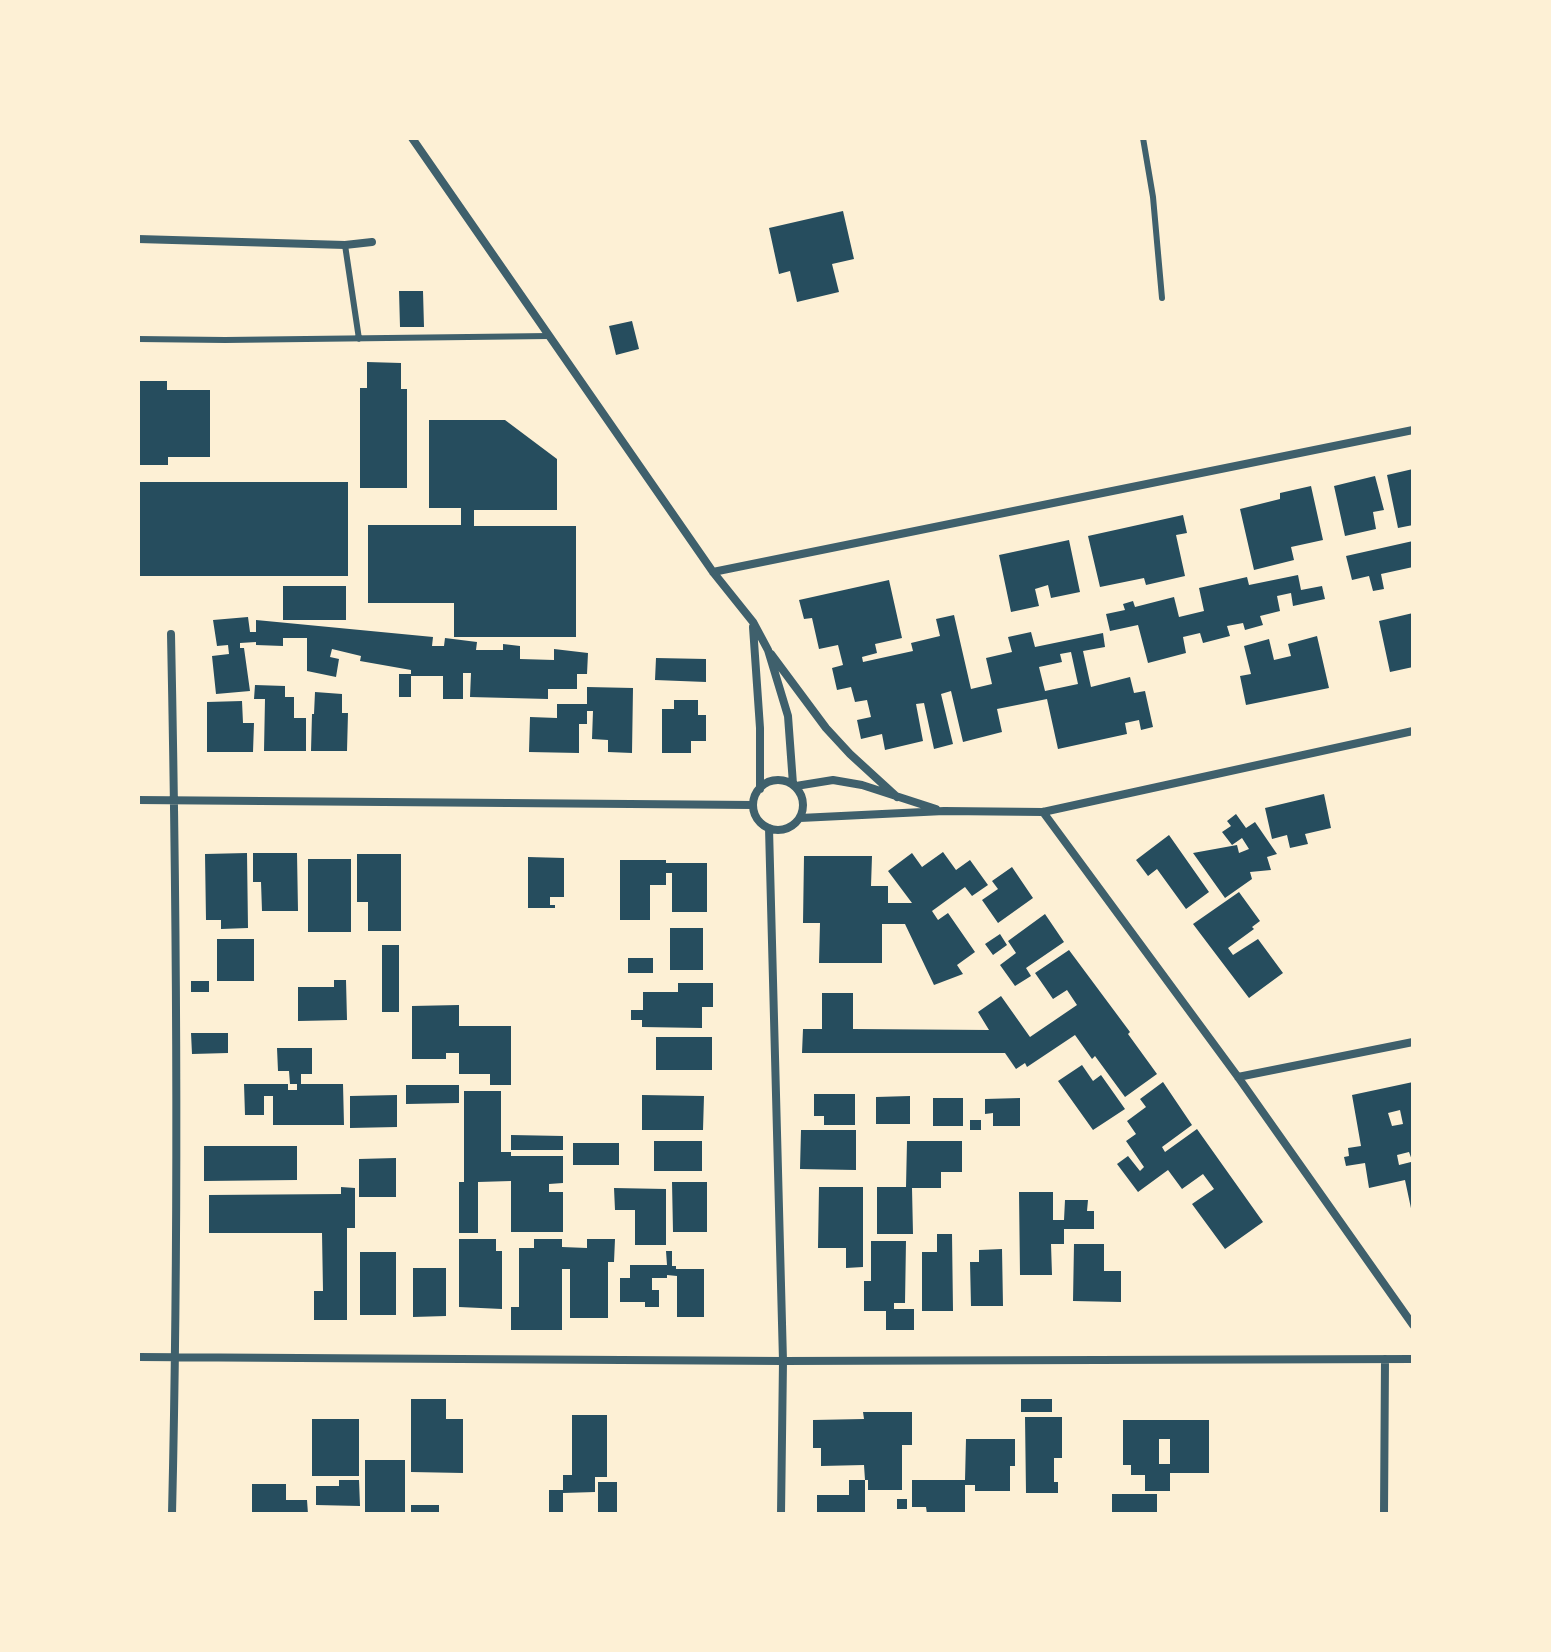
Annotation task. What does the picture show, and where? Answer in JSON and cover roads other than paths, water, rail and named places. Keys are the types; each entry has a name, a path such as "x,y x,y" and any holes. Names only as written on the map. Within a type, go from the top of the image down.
{"street":[{"path":"412,138 713,572 753,622 768,650 826,728 897,797"},
{"path":"138,239 345,245 372,242"},
{"path":"713,572 1413,430"},
{"path":"753,622 760,728 760,789"},
{"path":"171,634 176,1357 172,1514"},
{"path":"768,650 788,716 794,785 802,796 803,807 800,818 786,829 769,828 758,819 753,805 755,796 767,783 775,780 794,785 833,780 862,785 944,811"},
{"path":"800,818 944,811 1043,812 1413,731"},
{"path":"138,800 753,805"},
{"path":"1043,812 1238,1077 1413,1325"},
{"path":"769,828 783,1361 781,1514"},
{"path":"1238,1077 1413,1042"},
{"path":"138,1357 783,1361 1413,1359"},
{"path":"1384,1514 1385,1359"}],"lane":[{"path":"1143,138 1153,197 1162,298"},
{"path":"345,245 359,339"},
{"path":"138,339 549,336"}]}
